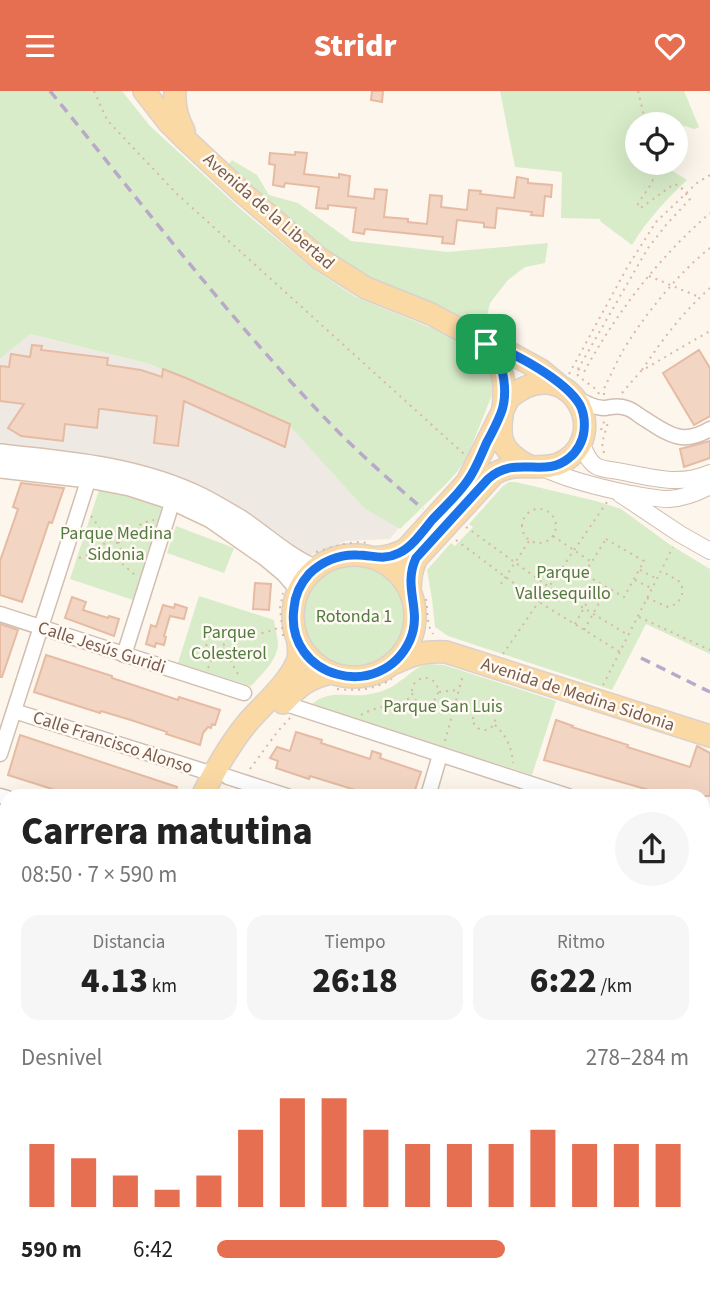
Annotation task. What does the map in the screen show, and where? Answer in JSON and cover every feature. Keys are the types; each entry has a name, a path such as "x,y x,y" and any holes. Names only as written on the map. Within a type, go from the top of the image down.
{"main road":[{"name":"Avenida de la Libertad","path":"144,91 168,122 244,194 308,249 339,271 366,288 431,314 486,344 499,347 541,370 568,391"},
{"path":"175,91 174,103 179,123 192,145"},
{"path":"486,344 499,361 502,372 502,438 517,460 536,467"},
{"path":"0,454 115,468 162,482 201,498 240,519 290,558 312,562 327,561 374,552 387,557 406,549 467,482 509,398 520,389 534,383 548,383 568,391 582,408 585,422 582,439 569,459 556,465 514,466 502,469 488,479 416,558 410,579 418,593 414,606 415,620 407,647 393,671 332,681 317,676 301,685 290,706 254,737 222,789"},
{"path":"0,468 89,478 130,486 171,509 211,518 285,572 292,587 294,601 294,630 291,642 299,655 297,664 226,752 228,777"},
{"path":"374,552 418,593"},
{"path":"292,587 312,562"},
{"name":"Avenida de Medina Sidonia","path":"415,620 429,640 710,736"},
{"path":"291,642 332,681"},
{"name":"Avenida de Medina Sidonia","path":"393,671 411,655 440,644"},
{"path":"212,789 228,777"}],"street":[{"path":"568,391 587,404 626,408 677,436 689,438 710,429"},
{"path":"604,407 582,439 592,462 601,468 682,481 710,473"},
{"path":"536,467 611,496 710,551"},
{"path":"0,754 89,478"},
{"path":"611,496 671,499 699,492 710,486"},
{"path":"124,655 171,509"},
{"name":"Calle Jesús Guridi","path":"0,614 242,692"},
{"path":"290,706 441,752 548,789"},
{"name":"Calle Francisco Alonso","path":"14,711 265,789"},
{"path":"430,789 441,752"}],"path":[{"path":"94,91 107,120 177,194 467,457"},
{"path":"638,91 643,112"},
{"path":"606,460 602,443 608,423 604,407 597,390 578,376 578,369 649,248 689,201 689,196 680,186 674,184 642,207 637,206 655,175"},
{"path":"568,391 573,367 628,266 656,222 686,193 710,175"},
{"path":"573,367 584,372 614,321 649,276 669,252 710,213"},
{"path":"600,452 598,443 604,423 604,389 621,355 672,285 710,248"},
{"path":"649,276 699,297"},
{"path":"616,396 624,392 641,371 674,324 710,288"},
{"path":"641,371 710,331"},
{"path":"501,657 611,496"},
{"path":"81,503 99,527 106,542"},
{"path":"118,543 135,528 171,509"},
{"path":"536,510 547,512 556,525 552,536 539,543 529,540 522,525 527,515 536,510"},
{"path":"464,525 549,587 628,635"},
{"path":"601,689 680,534"},
{"path":"552,536 591,562"},
{"path":"452,538 539,602 620,652"},
{"path":"606,539 644,561 639,569 624,597 584,574 606,539"},
{"path":"501,584 529,540"},
{"path":"106,542 118,543 121,552 116,559 108,560 103,556 102,547 106,542"},
{"path":"312,562 344,543 363,542 374,552"},
{"path":"62,562 101,552"},
{"path":"116,559 147,584"},
{"path":"639,569 657,579"},
{"path":"647,598 668,607 682,598 680,582 662,570"},
{"path":"634,579 652,589"},
{"path":"575,625 598,582"},
{"path":"291,642 281,625 280,608 292,587"},
{"path":"583,630 607,588"},
{"path":"418,593 430,631 440,644"},
{"path":"638,617 710,650"},
{"path":"226,637 247,637 278,628"},
{"path":"216,629 222,631 226,637 223,647 210,649 205,643 207,633 216,629"},
{"path":"223,647 239,674 242,692"},
{"path":"202,679 217,650"},
{"path":"441,752 465,669"},
{"path":"332,681 358,690 369,689 379,686 393,671"},
{"path":"425,678 436,684 438,691 435,699 427,703 419,702 413,695 413,687 418,680 425,678"},
{"path":"438,691 458,690"},
{"path":"352,727 363,713 404,701 413,695"},
{"path":"228,777 265,747 290,706"},
{"path":"485,707 496,717 489,729 481,730 473,722 474,715 478,709 485,707"},
{"path":"453,709 474,715"},
{"path":"494,724 502,731 510,745 513,771"}],"shaded area":[{"path":"29,334 150,364 287,423 364,508 400,526 390,539 346,541 310,555 294,570 210,509 0,464 0,359"}],"green space":[{"path":"0,91 122,91 150,126 244,212 316,271 356,297 441,332 486,356 493,379 492,395 467,457 457,472 400,529 364,508 287,423 150,364 30,334 0,359"},
{"path":"500,91 684,91 699,127 688,127 688,112 625,112 625,175 679,175 687,180 657,211 632,245 600,219 561,218 562,172 515,167"},
{"path":"232,160 257,175 269,195 298,203 351,241 447,252 548,243 545,263 525,267 508,280 490,303 486,320 490,335 379,283 333,257 227,167"},
{"name":"Parque Vallesequillo","path":"509,482 621,509 669,544 710,569 710,654 646,624 612,690 448,636 435,627 427,570 451,543 455,546 473,527 469,524"},
{"name":"Parque Medina Sidonia","path":"99,490 162,507 133,600 70,579"},
{"path":"176,526 234,548 224,573 167,553"},
{"name":"Rotonda 1","path":"354,565 374,569 390,580 401,596 405,616 401,636 390,652 374,663 354,667 334,663 318,652 307,636 303,616 307,596 318,580 334,569"},
{"name":"Parque Colesterol","path":"199,596 274,620 278,643 275,655 251,686 178,663"},
{"name":"Parque San Luis","path":"428,664 444,665 556,701 532,775 312,704 327,696 366,695 382,691"}],"building":[{"path":"372,91 383,91 382,102 371,100"},
{"path":"295,152 307,153 304,174 339,178 339,174 350,176 348,196 374,199 375,189 387,190 384,217 408,219 408,222 427,224 430,195 442,196 441,207 467,210 469,190 514,198 517,177 528,179 528,183 552,185 551,197 545,196 543,216 497,208 495,228 484,227 484,223 457,220 454,244 442,243 443,237 365,229 364,234 353,232 356,208 328,205 328,209 316,208 319,187 285,183 284,187 273,185 275,165 269,164 270,153 295,155"},
{"path":"32,345 42,346 41,350 108,358 107,365 141,370 162,377 163,369 186,378 290,424 285,447 184,401 178,446 154,443 157,416 102,409 99,409 97,428 65,424 63,441 21,436 8,428 24,404 0,401 0,366 9,367 11,354 30,357"},
{"path":"699,350 710,368 710,416 694,425 663,373"},
{"path":"710,441 710,458 684,467 680,449"},
{"path":"21,483 64,488 52,523 49,522 22,602 0,595 0,561 18,509 13,507"},
{"path":"255,583 271,584 269,610 253,609"},
{"path":"72,597 86,602 83,610 119,619 114,636 65,618"},
{"path":"175,604 187,608 184,619 170,616 164,645 156,643 155,647 146,644 151,625 156,627 163,605 174,608"},
{"path":"0,624 18,630 2,677 0,677"},
{"path":"46,655 178,700 179,697 220,710 215,725 212,724 211,728 208,727 203,733 200,745 134,721 34,692"},
{"path":"556,720 690,767 697,746 710,753 710,789 646,789 544,760"},
{"path":"296,732 370,759 372,751 381,754 380,758 421,772 415,789 352,789 276,768 278,761 270,758 277,747 290,751"},
{"path":"20,735 177,787 52,789 8,775"}],"railway":[{"path":"50,91 250,336 321,414 423,509"},
{"path":"641,658 710,692"}],"route":[{"path":"486,344 499,347 541,370 573,395 582,408 585,422 578,449 569,459 556,465 543,468 514,466 502,469 488,479 416,558 410,579 415,620 407,647 398,659 387,668 369,675 350,677 331,673 307,656 298,643 292,616 299,588 314,569 327,561 342,556 387,557 406,549 467,482 502,411 502,372 495,354 486,344"}]}
